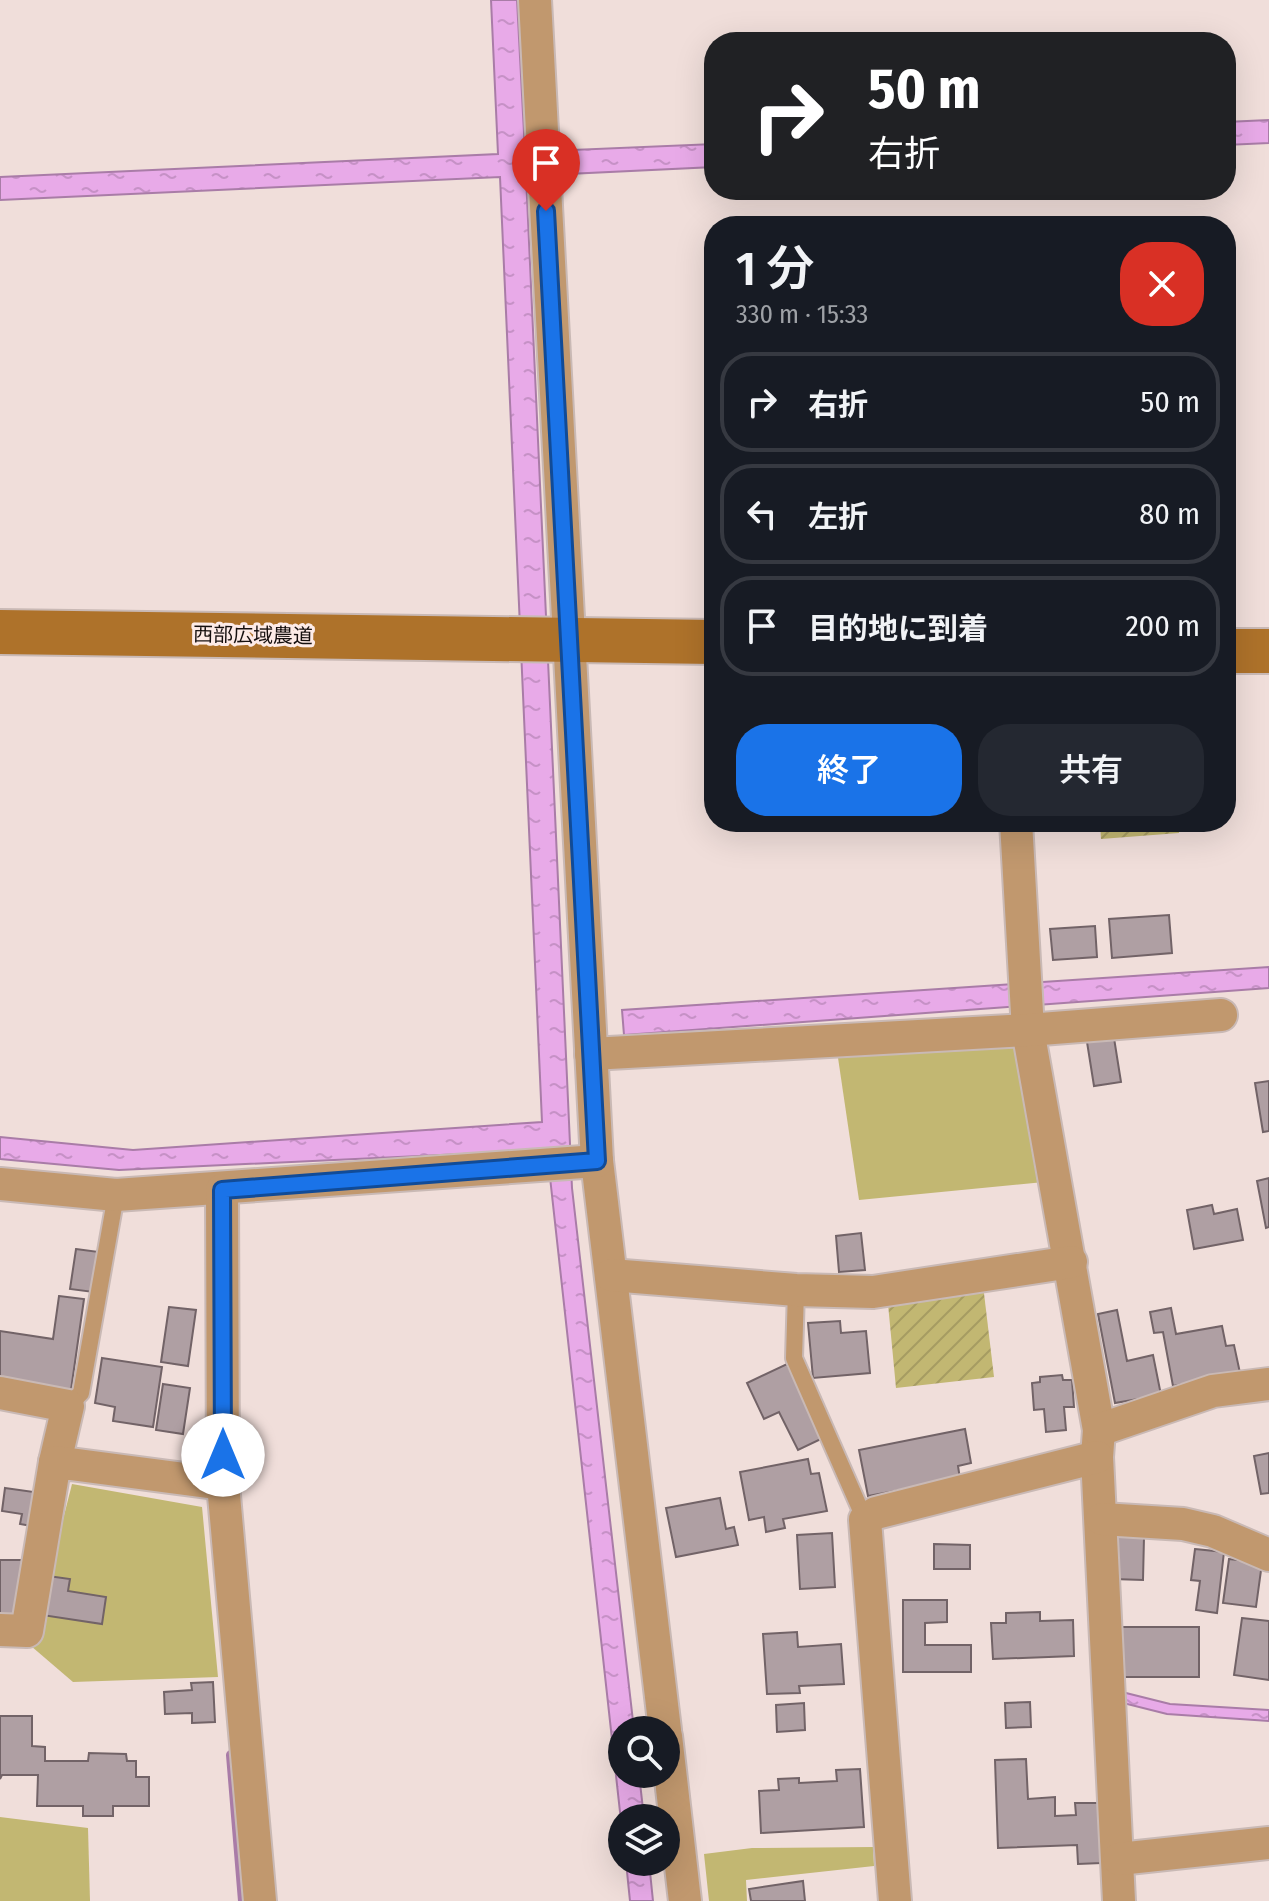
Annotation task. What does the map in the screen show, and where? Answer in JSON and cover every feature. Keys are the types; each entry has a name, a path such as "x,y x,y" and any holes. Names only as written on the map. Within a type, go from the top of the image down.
{"street":[{"path":"535,0 591,1054 590,1162 611,1275 664,1716"},
{"name":"西部広域農道","path":"0,632 568,639"},
{"path":"568,639 704,642"},
{"path":"1236,651 1269,651"},
{"path":"1017,832 1028,1024 1071,1262 1098,1444 1106,1691 1119,1859 1119,1901"},
{"path":"591,1054 1028,1024 1221,1015"},
{"path":"0,1184 116,1195 590,1162"},
{"path":"222,1190 223,1484 260,1901"},
{"path":"611,1275 796,1290 873,1292 1071,1262"},
{"path":"895,1901 865,1520 876,1513 1098,1444 1213,1391 1269,1384"},
{"path":"0,1393 68,1406 55,1462 27,1631 0,1630"},
{"path":"55,1462 223,1484"},
{"path":"1102,1519 1183,1524 1213,1531 1269,1555"},
{"path":"672,1788 685,1901"},
{"path":"1119,1859 1269,1843"}],"lane":[{"path":"68,1406 81,1393 116,1195"},
{"path":"796,1290 794,1358 865,1520"}],"shaded area":[{"path":"1101,832 1179,833 1101,839"},
{"path":"1020,1039 1044,1182 859,1200 837,1051"},
{"path":"983,1285 994,1377 896,1388 888,1304"},
{"path":"72,1484 202,1507 218,1677 73,1682 31,1646"},
{"path":"0,1817 88,1828 90,1901 0,1901"},
{"path":"873,1847 874,1866 746,1880 747,1901 709,1901 704,1854 752,1848"}],"water":[{"path":"491,0 517,0 525,152 704,144 704,167 526,176 572,1188 632,1716 609,1716 547,1150 119,1170 0,1159 0,1137 133,1150 542,1122 500,177 0,200 0,177 498,154"},
{"path":"1269,120 1269,143 1236,145 1236,122"},
{"path":"1269,967 1269,988 624,1035 622,1010"},
{"path":"1118,1691 1170,1704 1269,1710 1269,1721 1167,1714 1119,1702"},
{"path":"617,1788 641,1788 642,1804 619,1804"},
{"path":"627,1876 650,1876 653,1901 630,1901"}],"building":[{"path":"1169,915 1172,953 1112,958 1109,919"},
{"path":"1095,926 1097,957 1053,960 1050,929"},
{"path":"1114,1038 1121,1082 1094,1086 1087,1042"},
{"path":"1269,1081 1269,1131 1263,1132 1255,1083"},
{"path":"1269,1178 1269,1227 1266,1228 1257,1181"},
{"path":"1212,1205 1214,1214 1237,1209 1243,1240 1194,1249 1187,1210"},
{"path":"861,1233 865,1270 839,1272 836,1236"},
{"path":"76,1249 99,1252 93,1292 70,1289"},
{"path":"59,1296 84,1299 70,1397 0,1380 0,1331 53,1339"},
{"path":"169,1307 196,1310 188,1366 161,1362"},
{"path":"1171,1308 1176,1334 1222,1326 1226,1346 1234,1345 1240,1373 1173,1386 1163,1332 1154,1333 1150,1312"},
{"path":"1117,1310 1127,1361 1153,1355 1161,1395 1115,1403 1098,1314"},
{"path":"840,1321 841,1333 866,1331 870,1373 813,1378 808,1323"},
{"path":"102,1358 162,1367 153,1427 113,1421 115,1407 95,1403"},
{"path":"787,1364 823,1438 798,1450 779,1412 764,1419 747,1383"},
{"path":"1062,1375 1063,1380 1072,1380 1074,1407 1064,1407 1066,1430 1046,1432 1044,1409 1034,1410 1032,1383 1040,1382 1040,1377"},
{"path":"163,1384 190,1388 183,1434 156,1430"},
{"path":"965,1429 971,1463 958,1466 960,1479 868,1496 859,1450"},
{"path":"1269,1453 1269,1493 1261,1494 1254,1456"},
{"path":"808,1459 811,1474 819,1473 827,1511 783,1519 785,1528 766,1532 764,1517 749,1520 740,1472"},
{"path":"5,1488 41,1493 37,1527 20,1524 22,1514 2,1511"},
{"path":"720,1498 726,1529 734,1527 738,1545 676,1557 666,1508"},
{"path":"832,1533 835,1587 800,1589 797,1535"},
{"path":"1114,1537 1144,1537 1143,1580 1113,1579"},
{"path":"934,1544 970,1545 970,1569 934,1569"},
{"path":"1195,1549 1224,1552 1217,1613 1196,1610 1200,1581 1191,1580"},
{"path":"1229,1559 1262,1563 1256,1607 1223,1603"},
{"path":"0,1560 24,1560 24,1614 0,1614"},
{"path":"48,1576 70,1579 68,1591 106,1597 102,1624 42,1615"},
{"path":"903,1600 947,1600 947,1622 925,1623 925,1645 971,1645 971,1672 903,1672"},
{"path":"1040,1612 1040,1621 1073,1620 1074,1656 993,1659 991,1623 1006,1623 1006,1613"},
{"path":"1242,1618 1269,1621 1269,1680 1234,1675"},
{"path":"1121,1627 1199,1627 1199,1677 1122,1677"},
{"path":"797,1632 798,1647 841,1644 844,1684 799,1686 800,1693 767,1694 763,1634"},
{"path":"213,1682 215,1722 192,1723 192,1713 165,1714 164,1692 192,1690 191,1683"},
{"path":"1030,1702 1031,1727 1006,1728 1005,1703"},
{"path":"804,1703 805,1730 777,1732 776,1705"},
{"path":"0,1716 32,1716 32,1746 45,1747 45,1761 88,1761 89,1753 126,1754 127,1761 136,1761 136,1777 149,1777 149,1806 113,1806 113,1816 83,1816 83,1806 37,1806 38,1775 2,1775 0,1779"},
{"path":"1026,1759 1028,1799 1055,1797 1055,1816 1076,1815 1075,1803 1099,1803 1101,1863 1078,1864 1077,1845 998,1848 995,1760"},
{"path":"860,1769 864,1827 761,1833 759,1791 779,1790 778,1779 799,1778 799,1783 837,1781 836,1770"},
{"path":"803,1881 805,1901 751,1901 749,1889"}],"waterway":[{"path":"231,1755 243,1901"}],"route":[{"path":"223,1455 222,1190 597,1161 546,211"}]}
